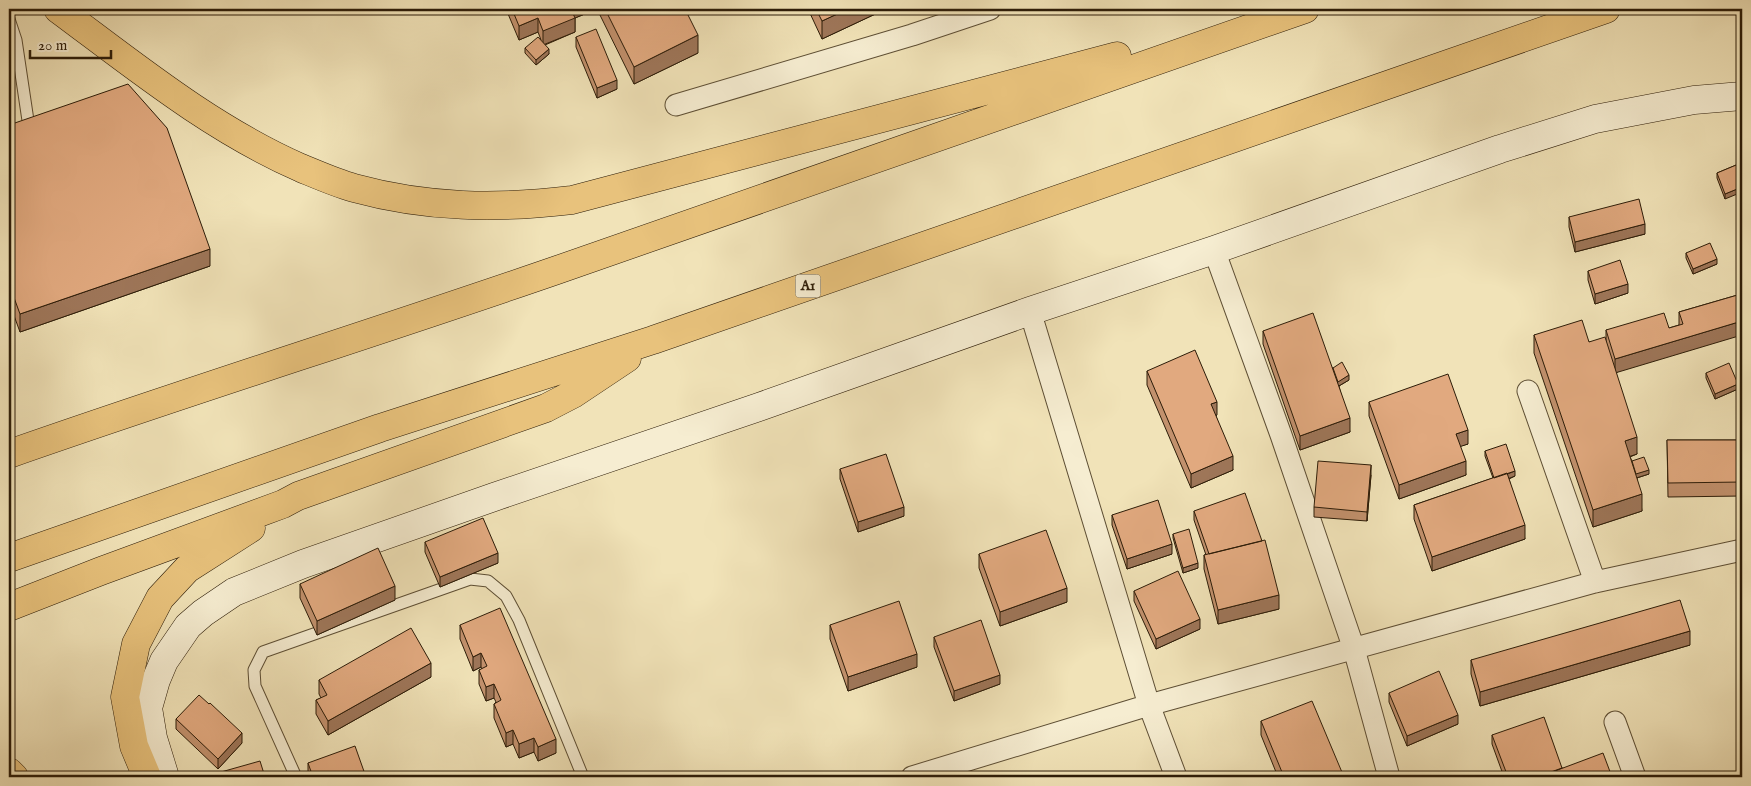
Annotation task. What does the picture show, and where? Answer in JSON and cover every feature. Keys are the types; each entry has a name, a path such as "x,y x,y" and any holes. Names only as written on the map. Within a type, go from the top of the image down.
{"main road":[{"path":"58,9 201,114 280,158 353,188 396,198 440,204 484,206 528,205 572,200 1292,9"},
{"path":"9,454 111,418 554,271 1008,111 1306,9"},
{"name":"A1","path":"9,558 380,428 653,340 1606,9"},
{"path":"9,607 102,570 283,504 298,496 546,408 573,394 653,340"},
{"path":"147,777 134,746 125,697 136,644 160,598 187,569 298,496"},
{"path":"9,772 14,777"}],"street":[{"path":"676,104 912,36 990,9"},
{"path":"165,777 153,738 148,708 156,680 164,661 188,626 203,613 234,592 303,564 1030,311 1214,250 1500,149 1594,119 1694,100 1742,96"},
{"path":"1214,250 1281,435 1354,650 1389,777"},
{"path":"1030,311 1149,705 1176,777"},
{"path":"1528,391 1595,582"},
{"path":"912,777 1149,705 1595,582 1742,550"},
{"path":"1616,722 1635,777"}],"lane":[{"path":"9,19 16,40 30,134 9,142"},
{"path":"296,777 255,686 254,670 264,652 470,580 488,581 506,596 519,620 583,777"}],"building":[{"path":"512,9 571,9 575,18 543,31 538,18 519,26"},
{"path":"605,9 662,9 665,14 676,9 685,9 698,35 634,67"},
{"path":"816,9 848,9 822,21"},
{"path":"596,29 617,80 597,88 576,37"},
{"path":"538,37 549,49 536,60 525,48"},
{"path":"128,84 167,128 210,249 20,314 9,284 9,125"},
{"path":"1741,163 1742,187 1725,194 1717,173"},
{"path":"1639,199 1645,224 1575,242 1569,217"},
{"path":"1710,243 1717,259 1693,269 1686,253"},
{"path":"1620,260 1628,284 1595,294 1588,271"},
{"path":"1741,294 1742,321 1615,359 1606,330 1664,313 1669,328 1683,324 1679,312"},
{"path":"1313,313 1350,418 1300,436 1263,331"},
{"path":"1582,320 1589,342 1605,337 1637,437 1625,441 1642,494 1593,510 1534,335"},
{"path":"1195,350 1217,402 1211,404 1233,456 1191,474 1147,371"},
{"path":"1342,362 1349,375 1338,382 1333,368"},
{"path":"1729,363 1738,384 1715,394 1706,373"},
{"path":"1448,374 1468,430 1456,434 1466,461 1399,485 1369,402"},
{"path":"1667,440 1742,440 1742,482 1668,483"},
{"path":"1506,444 1515,471 1494,478 1485,451"},
{"path":"886,454 904,507 858,522 840,469"},
{"path":"1644,457 1649,470 1636,474 1632,461"},
{"path":"1318,461 1371,465 1367,512 1314,507"},
{"path":"1507,473 1525,525 1432,557 1414,505"},
{"path":"1245,493 1262,541 1209,554 1194,511"},
{"path":"1158,500 1172,544 1127,559 1112,515"},
{"path":"483,518 498,553 440,577 425,542"},
{"path":"1189,529 1198,563 1183,568 1173,534"},
{"path":"1046,530 1067,588 1000,612 979,554"},
{"path":"1265,540 1279,595 1218,610 1204,555"},
{"path":"378,548 395,586 317,621 300,584"},
{"path":"1178,571 1200,619 1156,639 1134,591"},
{"path":"1680,600 1690,631 1480,692 1471,660"},
{"path":"899,601 917,654 848,677 830,625"},
{"path":"500,608 556,739 538,747 534,738 519,744 513,730 506,733 494,704 501,700 494,684 486,687 479,670 487,666 481,653 473,657 460,625"},
{"path":"981,620 1000,675 954,691 934,637"},
{"path":"411,628 431,663 328,721 316,700 327,695 319,680"},
{"path":"1439,671 1458,715 1407,736 1389,693"},
{"path":"199,695 242,733 218,759 176,719"},
{"path":"1312,701 1344,777 1284,777 1261,721"},
{"path":"1544,717 1562,768 1537,777 1508,777 1492,735"},
{"path":"355,746 366,777 313,777 308,763"},
{"path":"1603,753 1612,777 1539,777"},
{"path":"260,761 265,777 222,777 221,772"},
{"path":"565,772 568,777 555,777"}]}
